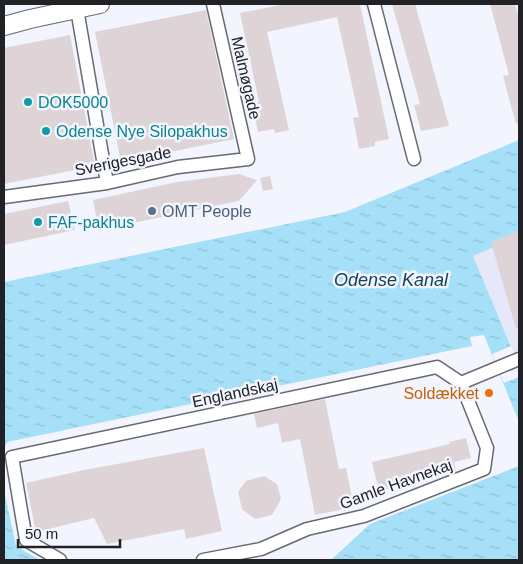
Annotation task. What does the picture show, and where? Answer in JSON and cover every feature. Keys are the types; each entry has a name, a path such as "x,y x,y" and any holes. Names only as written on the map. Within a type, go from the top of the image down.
{"street":[{"path":"4,26 100,4"},
{"name":"Malmøgade","path":"213,4 248,158"},
{"path":"374,4 414,159"},
{"path":"77,9 107,183"},
{"path":"4,21 30,19"},
{"name":"Sverigesgade","path":"4,197 107,183 178,167 248,158"},
{"path":"461,383 519,359"},
{"name":"Englandskaj","path":"60,560 26,540 12,457 437,367 461,383"},
{"name":"Gamle Havnekaj","path":"203,560 261,549 307,529 364,516 484,469 487,448 461,383"}],"shaded area":[{"path":"519,236 519,365 473,256"}],"water":[{"name":"Odense Kanal","path":"519,140 519,236 473,256 519,366 519,422 484,335 470,337 472,346 7,442 4,451 4,282 345,212"},
{"path":"519,466 519,560 331,560 370,524"},
{"path":"4,490 16,546 40,560 4,560"}],"pier":[{"path":"511,346 519,366 519,377 504,383 492,354"}],"building":[{"path":"285,4 360,4 389,139 375,142 375,146 359,149 353,118 359,117 337,17 267,32 289,130 275,133 274,129 258,132 252,103 259,102 240,13"},
{"path":"392,4 415,4 449,126 421,131 414,105 420,104"},
{"path":"490,4 515,4 519,19 519,123 516,124 503,76 509,75"},
{"path":"206,10 234,139 121,162 95,32"},
{"name":"Odense Nye Silopakhus","path":"70,35 95,166 4,184 4,48"},
{"path":"239,174 257,180 239,201 99,230 93,200 177,182"},
{"path":"270,176 273,189 263,191 260,178"},
{"name":"FAF-pakhus","path":"68,201 75,230 4,245 4,214"},
{"path":"519,231 519,328 516,329 491,242"},
{"path":"325,399 339,469 346,468 354,507 315,515 300,439 282,443 278,423 257,428 254,414"},
{"path":"466,438 471,458 454,462 456,471 379,491 372,462 450,444 449,442"},
{"path":"204,448 222,531 186,539 184,529 107,544 94,518 36,532 26,483 84,470"},
{"path":"264,476 277,484 281,499 272,515 255,519 242,509 238,492 246,481"}],"place":[{"name":"DOK5000","path":"28,102"},
{"name":"Odense Nye Silopakhus","path":"46,131"},
{"name":"OMT People","path":"152,211"},
{"name":"FAF-pakhus","path":"38,222"},
{"name":"Soldækket","path":"489,393"}]}
